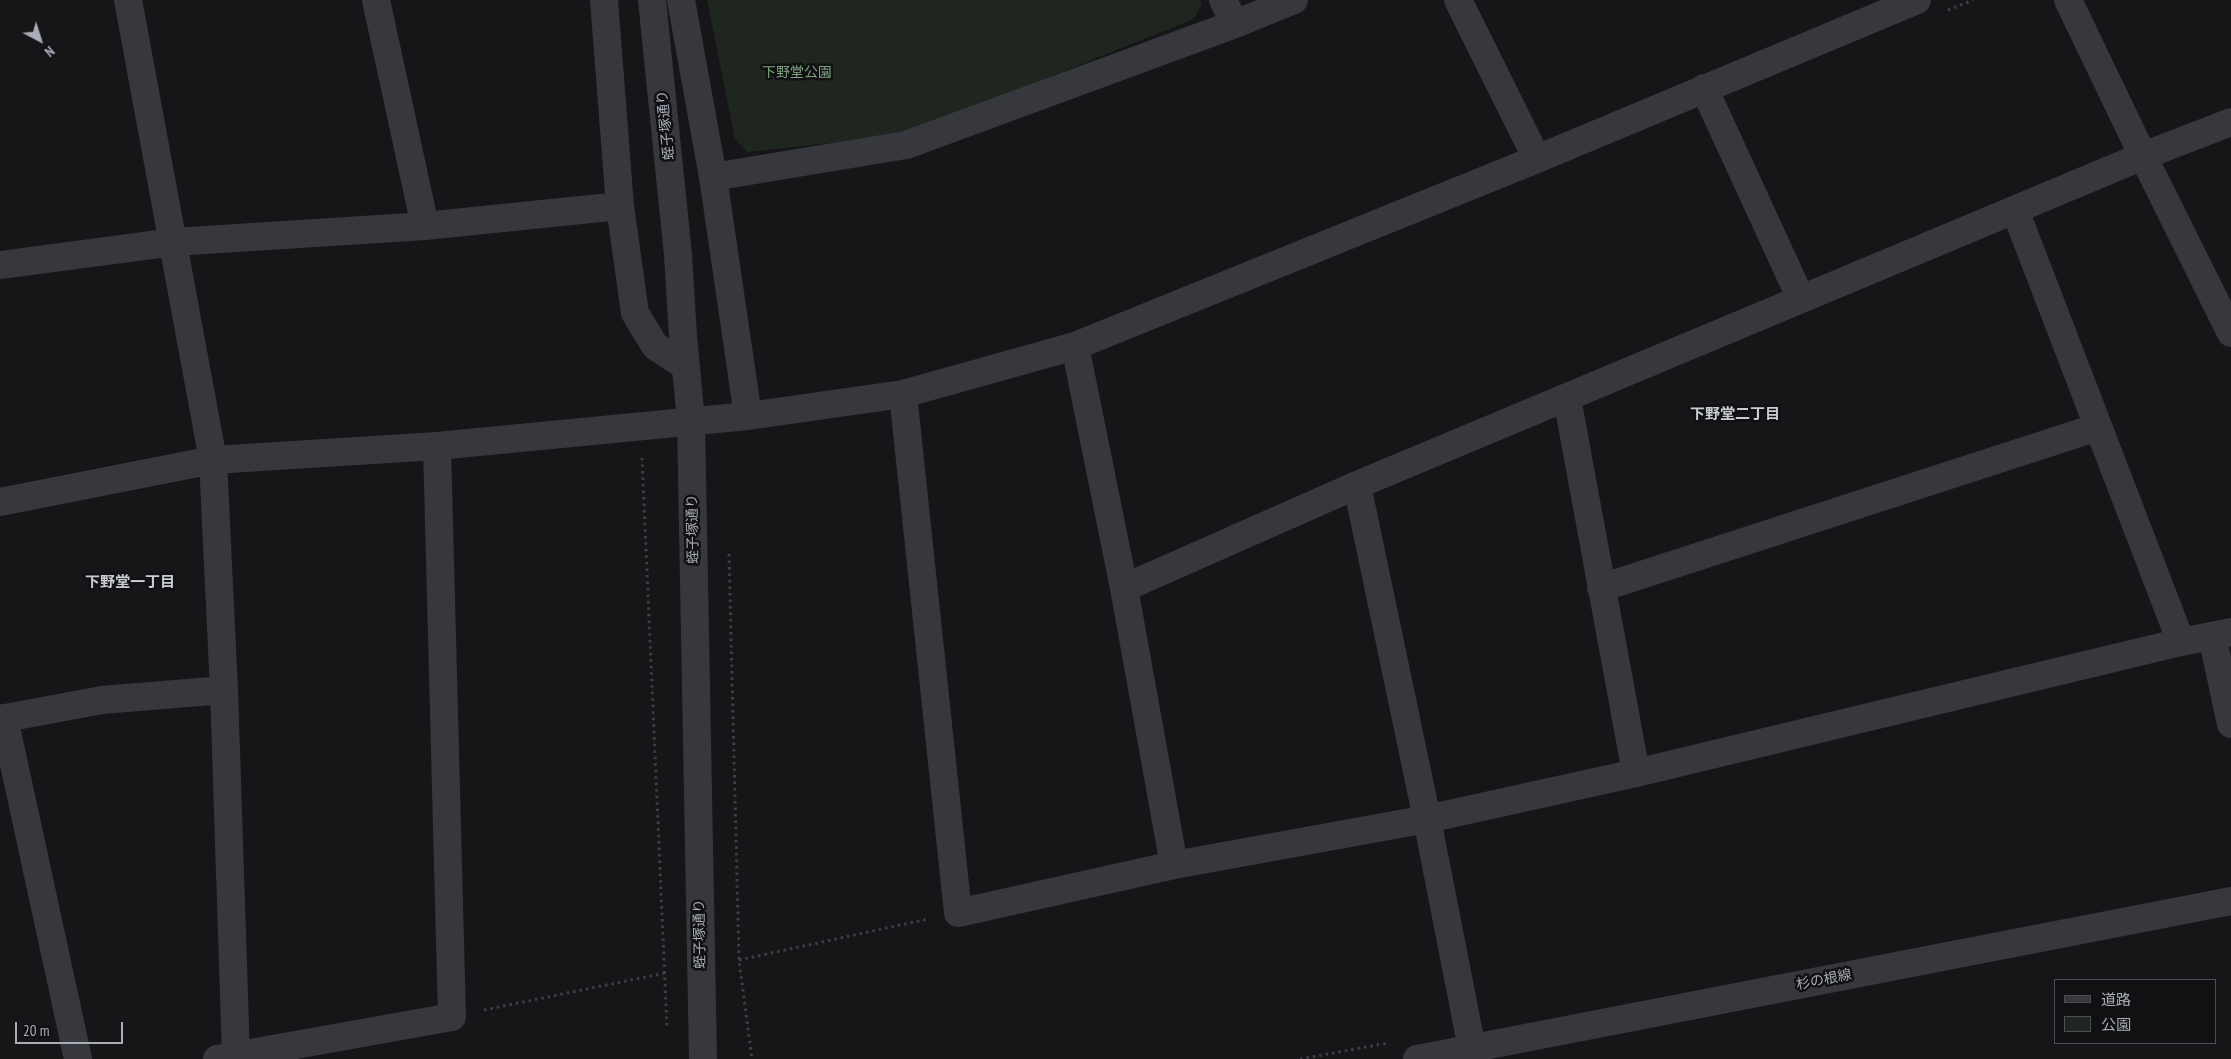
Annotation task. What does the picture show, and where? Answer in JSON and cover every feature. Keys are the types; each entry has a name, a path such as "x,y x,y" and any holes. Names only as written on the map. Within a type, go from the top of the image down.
{"street":[{"path":"128,0 213,460 224,690 226,1057 452,1017 436,446"},
{"path":"376,0 425,226"},
{"path":"604,0 620,206 635,313 655,346 685,366"},
{"name":"蛭子塚通り","path":"652,0 678,254 685,366 691,421 703,1059"},
{"path":"681,0 713,177 748,416"},
{"path":"713,177 906,145 1229,12 1294,0"},
{"path":"1458,0 1537,159"},
{"path":"0,502 213,460 436,446 748,416 903,394 1075,346 1537,159 1917,0"},
{"path":"2068,0 2231,333"},
{"path":"1704,88 1801,299"},
{"path":"1124,588 1357,484 1567,398 2143,156 2231,122"},
{"path":"0,265 174,242 425,226 620,206"},
{"path":"2015,210 2180,642"},
{"path":"1075,346 1124,588 1174,866"},
{"path":"903,394 958,913 1174,866 1427,818 1636,773 2180,642 2221,634 2231,724"},
{"path":"1567,398 1636,773"},
{"path":"1601,588 2098,428"},
{"path":"1357,484 1427,818 1473,1054"},
{"path":"78,1059 2,718 102,700 224,690"},
{"name":"杉の根線","path":"1417,1059 1473,1054 2231,901"}],"path":[{"path":"644,460 667,1030"},
{"path":"729,550 739,960 752,1059"},
{"path":"739,960 958,913"},
{"path":"452,1017 665,973"}],"green space":[{"name":"下野堂公園","path":"707,0 1200,0 1202,3 1194,19 905,135 747,152 735,139"}],"district":[{"name":"下野堂二丁目","path":"1735,415"},
{"name":"下野堂一丁目","path":"130,583"}]}
